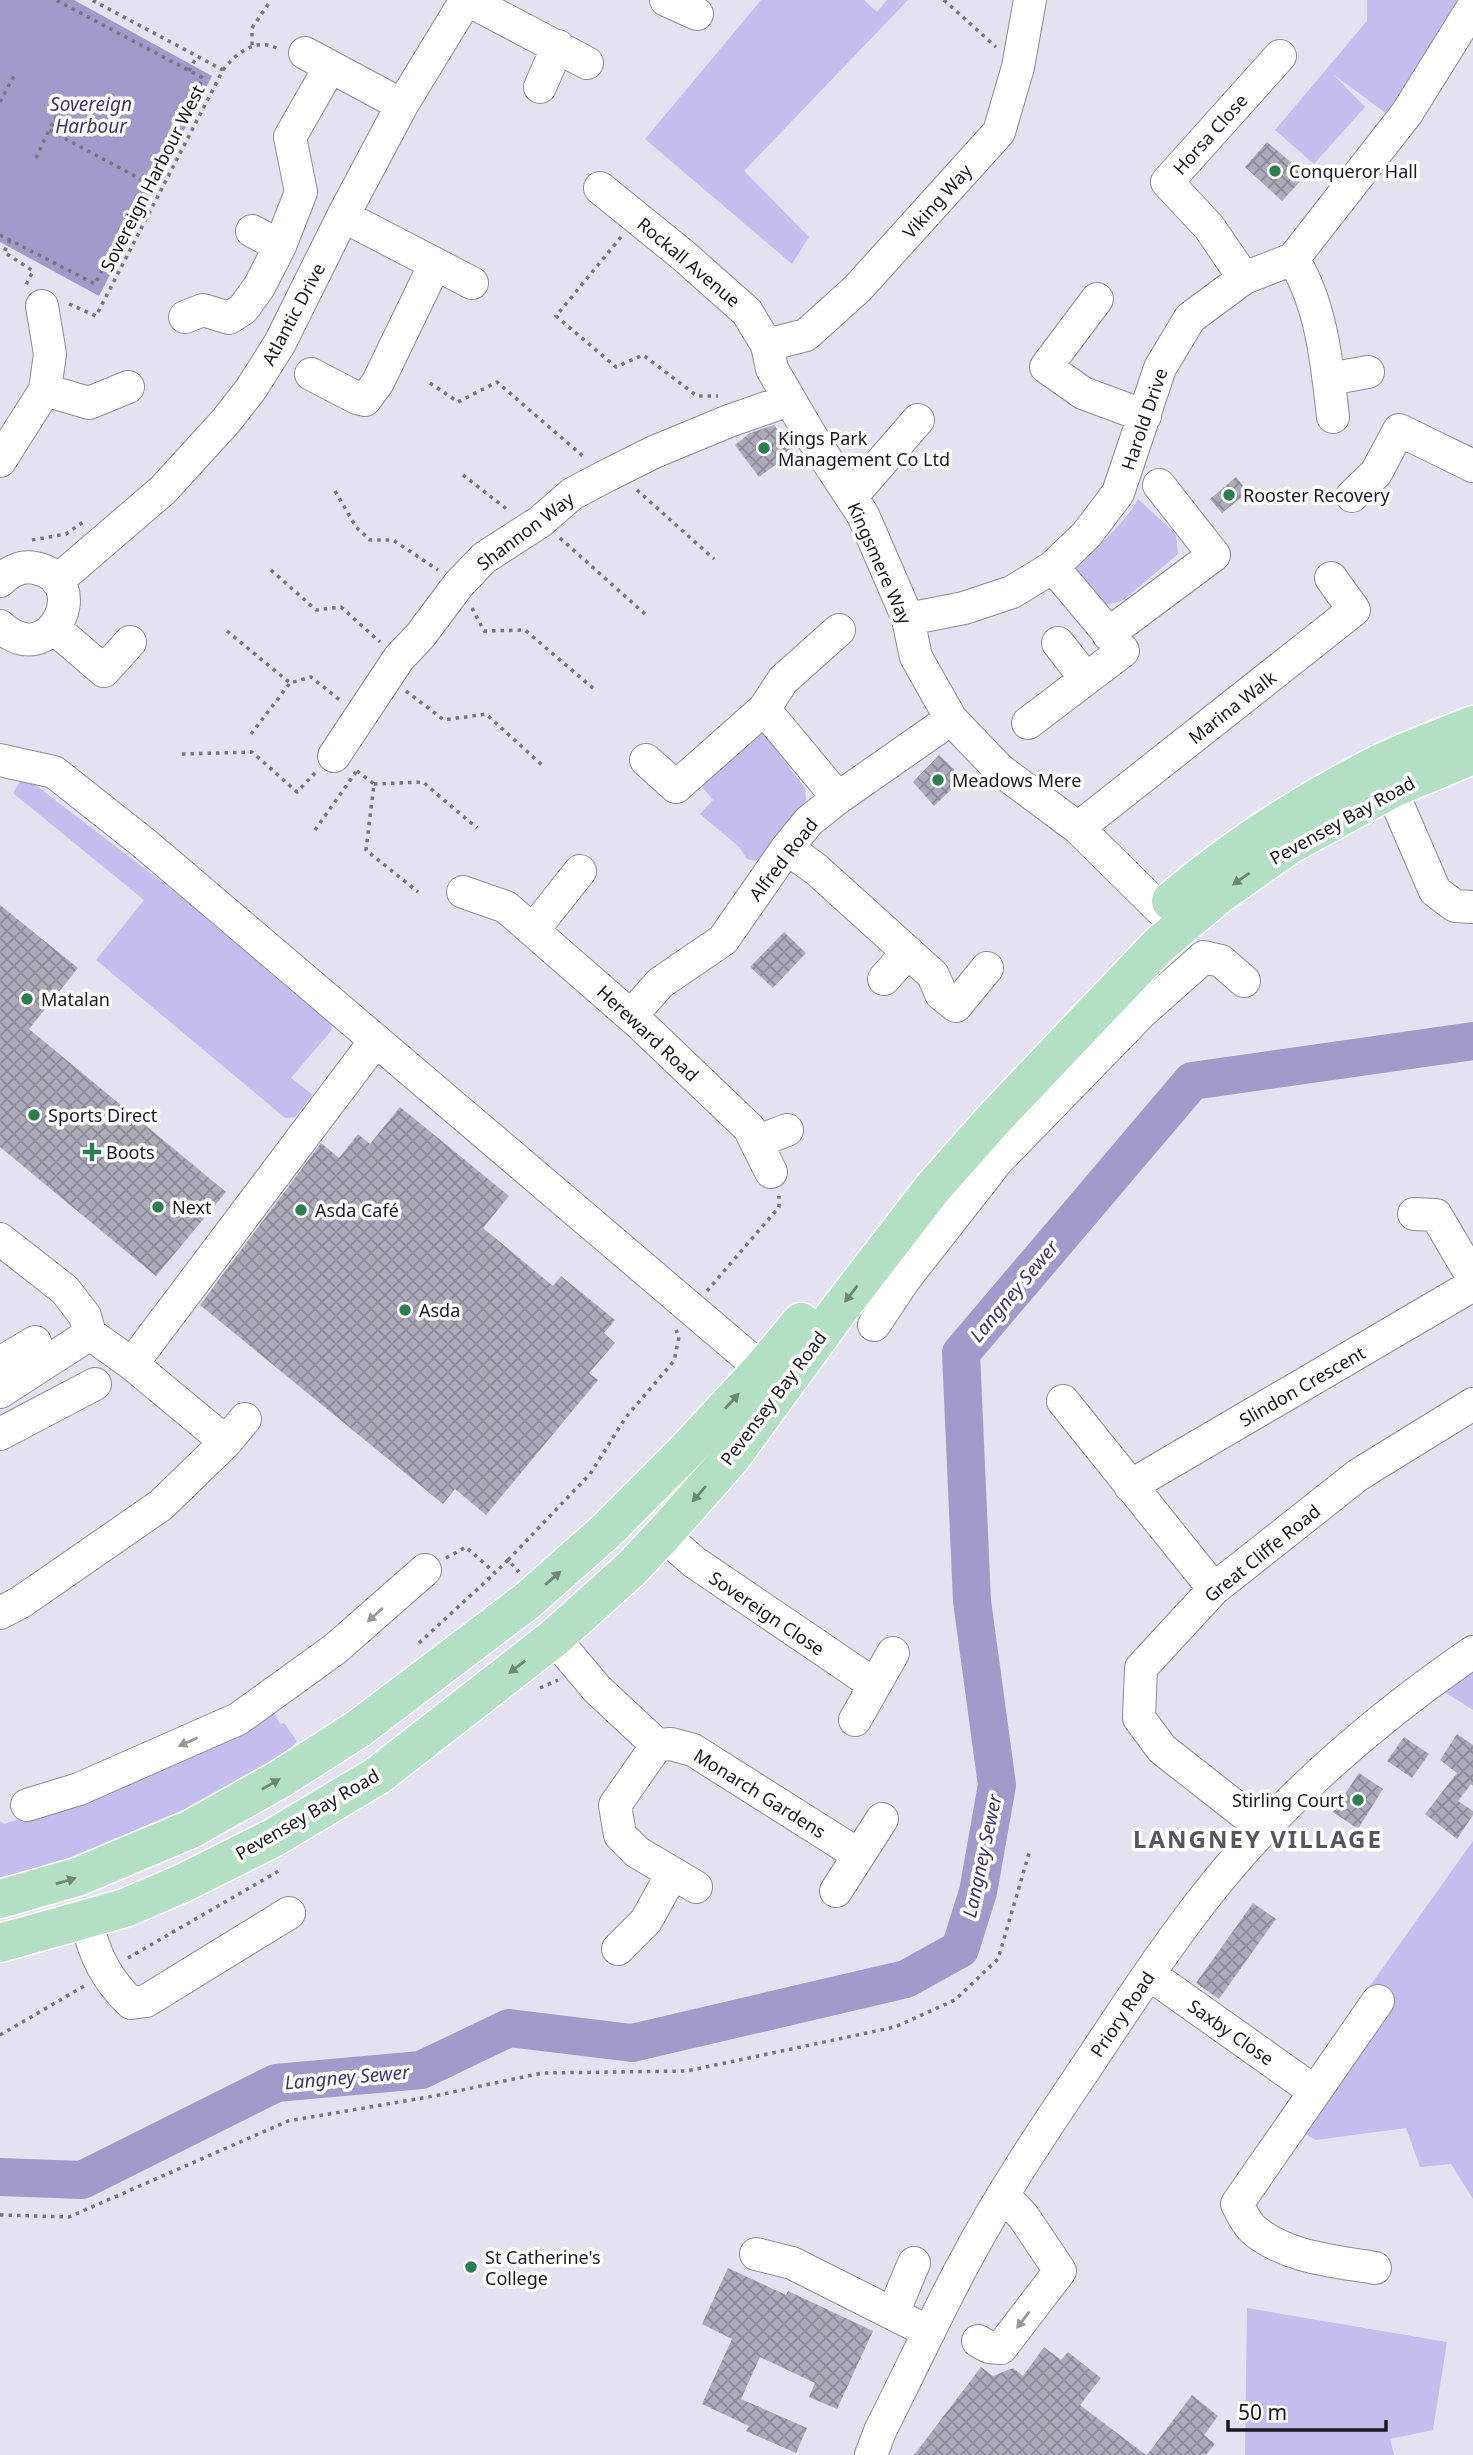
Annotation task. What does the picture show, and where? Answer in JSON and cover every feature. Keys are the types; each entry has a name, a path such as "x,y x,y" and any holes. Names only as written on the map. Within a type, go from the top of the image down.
{"main road":[{"name":"Pevensey Bay Road","path":"0,1899 77,1877 191,1829 279,1779 358,1729 537,1592 605,1532 762,1369 936,1147 1161,910 1214,864 1278,820 1381,762 1473,726"},
{"name":"Pevensey Bay Road","path":"0,1943 125,1908 272,1838 369,1782 554,1638 631,1569 663,1535 890,1271 932,1189 984,1130 1130,1001 1159,945 1217,896 1289,845 1391,789 1473,755"}],"street":[{"path":"467,0 587,63"},
{"name":"Atlantic Drive","path":"57,581 163,490 226,421 251,388 281,343 343,216 402,105 467,0"},
{"path":"666,0 697,14"},
{"name":"Viking Way","path":"767,345 806,335 858,288 999,132 1018,67 1030,0"},
{"path":"1333,417 1329,379 1314,303 1304,276 1293,259 1407,113 1473,7"},
{"path":"540,87 558,47"},
{"name":"Horsa Close","path":"1244,278 1209,227 1167,182 1280,56"},
{"path":"185,317 203,310 229,318 243,309 259,286 280,246 301,192 290,137 317,60 402,105"},
{"name":"Rockall Avenue","path":"600,188 747,312 767,345"},
{"path":"343,216 472,283"},
{"path":"252,231 280,246"},
{"name":"Harold Drive","path":"908,619 964,608 1012,592 1053,567 1087,534 1118,492 1160,368 1190,318 1244,278 1293,259"},
{"path":"311,374 365,400 378,382 435,264"},
{"path":"1097,299 1046,367 1083,393 1145,416"},
{"path":"0,461 45,390 54,308"},
{"name":"Kingsmere Way","path":"767,345 772,369 789,400 863,515 908,619 916,657 951,719 1000,770 1078,828 1161,910"},
{"path":"1329,379 1368,372"},
{"path":"45,390 89,403 128,387"},
{"name":"Shannon Way","path":"334,756 393,668 459,584 484,558 536,525 572,494 654,452 789,400"},
{"path":"851,497 918,420"},
{"path":"1352,496 1376,473 1399,430 1473,466"},
{"path":"1028,723 1086,679 1214,555 1159,485"},
{"path":"2,573 28,567 39,568 57,581 64,600 64,611 54,628 44,636 20,638 3,631"},
{"path":"1053,567 1120,647"},
{"name":"Marina Walk","path":"1078,828 1354,610 1331,578"},
{"path":"54,628 104,671 130,642"},
{"path":"646,760 676,787 764,709 783,680 839,630"},
{"path":"1058,643 1086,679"},
{"path":"764,709 838,798"},
{"name":"Alfred Road","path":"631,1016 660,982 723,940 808,821 951,719"},
{"path":"0,760 54,772 188,880 762,1369"},
{"path":"1391,789 1435,891 1455,906 1473,907"},
{"path":"787,848 817,870 933,975 941,994 956,1006 987,968"},
{"path":"534,929 580,871"},
{"name":"Hereward Road","path":"463,892 506,907 631,1016 749,1128 771,1172"},
{"path":"884,979 908,952"},
{"path":"1130,1001 1204,957 1221,961 1244,981"},
{"path":"132,1364 376,1040"},
{"path":"756,1142 788,1130"},
{"path":"1414,1214 1436,1215 1473,1278"},
{"path":"0,1239 65,1290 85,1316 90,1335 236,1431 161,1505 21,1602 0,1613"},
{"path":"874,1325 890,1271"},
{"name":"Slindon Crescent","path":"1130,1486 1473,1285"},
{"path":"0,1392 90,1335"},
{"path":"0,1363 35,1342"},
{"path":"0,1433 95,1384"},
{"path":"1063,1401 1214,1588"},
{"name":"Great Cliffe Road","path":"1264,1829 1162,1749 1139,1717 1141,1668 1214,1588 1358,1475 1473,1404"},
{"name":"Sovereign Close","path":"663,1535 694,1562 874,1685"},
{"path":"27,1805 79,1789 238,1719 335,1649 425,1570"},
{"path":"554,1638 597,1689 656,1745 615,1805 620,1835 637,1852 684,1880 652,1907 646,1921 618,1949"},
{"name":"Priory Road","path":"871,2455 880,2431 963,2264 1003,2195 1062,2103 1199,1904 1264,1829 1317,1776 1431,1681 1473,1652"},
{"path":"855,1720 892,1653"},
{"name":"Monarch Gardens","path":"656,1745 671,1744 692,1750 859,1856"},
{"path":"836,1892 882,1819"},
{"path":"86,1921 95,1955 118,1990 131,2003 146,2001 289,1913"},
{"name":"Saxby Close","path":"1149,1974 1314,2091"},
{"path":"1375,2268 1310,2257 1278,2246 1254,2231 1237,2204 1378,2001"},
{"path":"978,2342 1001,2348 1060,2271 1023,2216 1003,2195"},
{"path":"756,2254 792,2263 929,2332"},
{"path":"892,2313 914,2263"}],"path":[{"path":"0,235 95,284 203,78 56,0"},
{"name":"Sovereign Harbour West","path":"54,308 70,303 96,316 223,70 92,0"},
{"path":"252,45 253,28 271,0"},
{"path":"944,0 1018,67"},
{"path":"223,70 236,54 252,45 274,46 295,59 317,60"},
{"path":"188,71 197,56"},
{"path":"0,102 14,76"},
{"path":"36,158 65,101"},
{"path":"49,130 148,183"},
{"path":"637,218 556,316 616,368 643,355 697,396 718,396 729,421"},
{"path":"10,240 4,252 33,271 22,294 54,308"},
{"path":"430,383 458,402 497,382 714,559"},
{"path":"463,475 536,525 645,614"},
{"path":"335,491 356,527 370,540 393,540 459,584 484,631 526,630 594,689"},
{"path":"271,570 316,610 341,607 393,668 444,720 486,714 542,765"},
{"path":"227,631 290,683"},
{"path":"251,734 290,683 311,677 360,716"},
{"path":"182,754 252,751 298,792"},
{"path":"314,830 357,771 374,784 423,782 477,828"},
{"path":"374,784 366,850 418,892"},
{"path":"418,1644 495,1573 590,1474 626,1417 674,1361 679,1337 674,1324 692,1308 779,1207 779,1187 771,1172"},
{"path":"425,1570 466,1547 495,1573"},
{"path":"508,1560 537,1592"},
{"path":"0,2216 69,2217 288,2121 434,2096 542,2073 687,2071 895,2027 955,2000 998,1959 1030,1850"}],"shaded area":[{"path":"761,0 864,0 877,12 887,0 908,0 744,171 809,237 792,264 645,139"},
{"path":"1367,0 1461,0 1387,114 1333,74 1365,107 1314,164 1275,130 1367,21"},
{"path":"1138,499 1176,534 1178,554 1122,601 1104,605 1074,565 1110,535"},
{"path":"753,734 764,734 805,788 806,801 755,861 747,859 739,847 700,814 713,800 702,787 703,776"},
{"path":"23,777 200,911 332,1023 331,1031 291,1078 313,1095 295,1117 285,1118 96,960 144,900 13,793"},
{"path":"1473,1672 1473,1710 1443,1691"},
{"path":"271,1707 280,1724 284,1723 297,1741 274,1767 124,1847 0,1886 0,1821 4,1824 126,1784"},
{"path":"1473,1841 1473,2199 1451,2164 1420,2167 1406,2128 1316,2140 1276,2118"},
{"path":"1247,2308 1447,2342 1433,2430 1390,2439 1394,2455 1245,2455"}],"water":[{"name":"Sovereign Harbour","path":"0,0 74,0 212,76 99,296 0,242"}],"building":[{"name":"Conqueror Hall","path":"1267,142 1306,175 1282,201 1245,167"},
{"name":"Kings Park Management Co Ltd","path":"774,425 794,451 759,477 735,445 750,433"},
{"name":"Rooster Recovery","path":"1236,477 1248,492 1222,513 1210,499"},
{"name":"Meadows Mere","path":"939,755 963,778 934,806 913,782"},
{"path":"0,905 78,968 29,1029 226,1192 156,1276 0,1147"},
{"path":"784,932 806,953 773,988 750,967"},
{"name":"Asda","path":"400,1107 509,1196 483,1228 553,1286 561,1276 615,1320 604,1333 615,1343 589,1373 598,1380 486,1515 455,1489 443,1504 200,1305 321,1143 339,1158 358,1134 370,1144"},
{"path":"1457,1734 1473,1745 1473,1786 1471,1784 1458,1801 1473,1811 1473,1815 1457,1839 1425,1814 1457,1773 1440,1760"},
{"name":"Stirling Court","path":"1404,1737 1429,1754 1412,1778 1387,1761"},
{"name":"Stirling Court","path":"1359,1773 1383,1789 1358,1829 1333,1812"},
{"path":"1253,1903 1276,1919 1219,1999 1196,1983"},
{"path":"728,2268 786,2295 788,2291 873,2331 837,2409 809,2397 815,2383 760,2357 741,2399 807,2428 796,2453 746,2431 749,2426 702,2404 732,2339 702,2324"},
{"path":"1044,2347 1061,2360 1068,2352 1101,2378 1080,2405 1146,2455 914,2455 981,2367 993,2376 1013,2368 1023,2376"},
{"path":"1192,2395 1218,2416 1204,2435 1215,2444 1206,2455 1147,2455"}],"waterway":[{"name":"Langney Sewer","path":"0,2177 82,2180 276,2083 421,2070 509,2028 632,2043 906,1979 960,1949 978,1892 997,1785 972,1601 961,1353 1192,1081 1473,1041"}],"place":[{"name":"Conqueror Hall","path":"1275,171"},
{"name":"Kings Park Management Co Ltd","path":"764,448"},
{"name":"Rooster Recovery","path":"1229,495"},
{"name":"Meadows Mere","path":"938,780"},
{"name":"Matalan","path":"27,999"},
{"name":"Sports Direct","path":"34,1115"},
{"name":"Boots","path":"92,1152"},
{"name":"Next","path":"158,1207"},
{"name":"Asda Café","path":"301,1210"},
{"name":"Asda","path":"405,1310"},
{"name":"Stirling Court","path":"1358,1800"},
{"name":"St Catherine's College","path":"471,2267"}],"district":[{"name":"LANGNEY VILLAGE","path":"1258,1838"}]}
